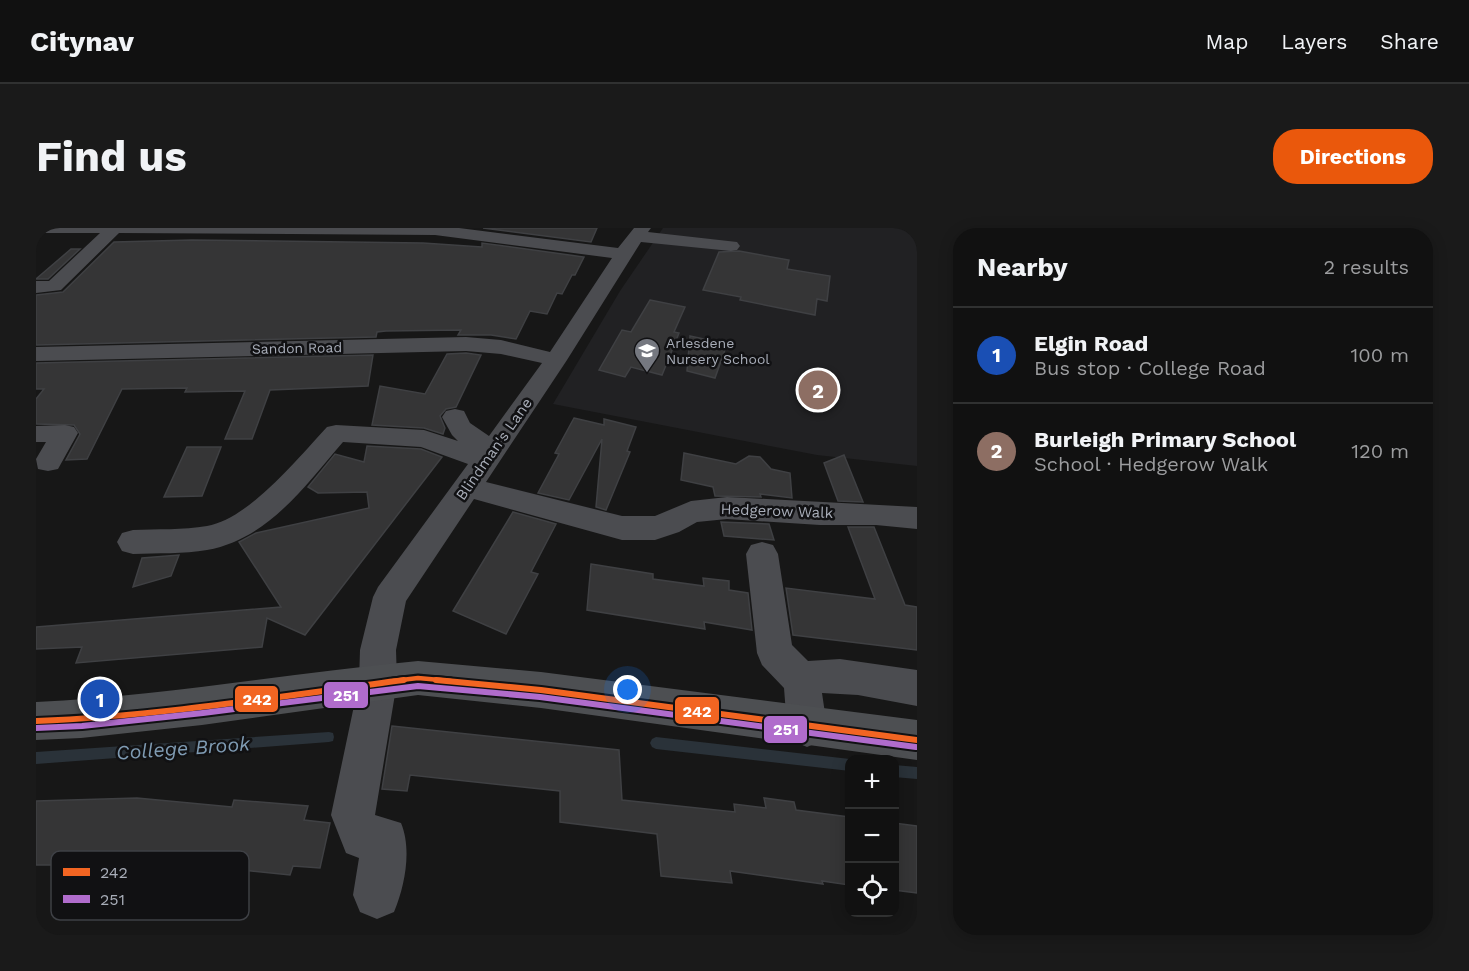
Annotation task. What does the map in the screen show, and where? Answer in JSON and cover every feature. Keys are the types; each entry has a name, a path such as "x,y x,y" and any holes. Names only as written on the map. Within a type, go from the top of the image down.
{"main road":[{"path":"36,721 81,719 202,706 418,678 488,684 917,740"}],"street":[{"path":"36,228 435,230 731,246"},
{"path":"36,287 54,286 115,228"},
{"name":"Blindman's Lane","path":"377,895 386,839 362,837 353,814 378,682 378,650 390,597 556,360 634,239"},
{"name":"Sandon Road","path":"36,354 466,344 501,347 556,360"},
{"path":"455,417 458,428 490,455"},
{"path":"36,434 65,433 48,462"},
{"path":"133,542 207,538 219,536 243,525 280,493 336,433 424,439 490,455"},
{"name":"Hedgerow Walk","path":"466,488 622,528 638,530 668,524 691,512 728,508 820,514 876,514 917,518"},
{"path":"762,554 775,653 804,682 807,727"},
{"path":"804,682 810,676 830,675 917,688"}],"shaded area":[{"path":"663,228 917,228 917,466 817,455 553,404 620,291"}],"building":[{"path":"483,228 597,228 591,242"},
{"path":"192,240 423,243 482,247 482,243 584,257 562,294 557,293 547,314 530,311 516,339 491,335 458,335 461,330 386,331 377,332 376,337 36,345 36,295 63,292 114,242"},
{"path":"71,249 80,249 48,279 36,279"},
{"path":"739,251 789,260 787,269 830,276 827,301 817,299 815,315 703,290 719,252"},
{"path":"650,300 685,307 674,332 679,333 662,375 631,367 625,377 599,370 622,330 631,332"},
{"path":"690,336 727,344 715,378 687,371"},
{"path":"447,354 481,355 456,407 446,409 440,416 445,428 443,434 424,428 372,425 380,386 425,394"},
{"path":"373,355 368,386 270,390 252,439 225,439 245,391 185,392 187,388 122,389 87,459 66,460 80,434 74,425 36,424 36,399 44,389 36,389 36,363"},
{"path":"574,418 604,425 604,419 636,427 627,451 630,452 606,510 596,507 602,439 569,500 538,493 559,454 555,453"},
{"path":"367,446 421,449 442,457 305,635 267,618 262,647 76,663 82,647 36,649 36,627 281,607 239,542 256,533 369,508 367,492 318,493 308,487 335,454 364,462"},
{"path":"187,447 221,447 202,496 164,497"},
{"path":"684,453 736,464 749,456 760,457 771,469 790,473 792,498 760,494 761,497 715,496 713,487 681,480"},
{"path":"844,455 863,502 838,501 824,463"},
{"path":"513,512 556,524 531,572 538,574 506,634 453,611"},
{"path":"721,522 769,524 774,540 724,536"},
{"path":"848,527 874,527 905,605 917,607 917,650 793,635 786,588 875,599"},
{"path":"179,555 171,576 133,587 142,558"},
{"path":"591,564 653,574 653,579 704,586 703,578 729,581 729,590 748,593 752,630 704,622 705,629 587,610"},
{"path":"392,726 619,750 622,800 735,812 734,804 766,808 764,798 794,802 796,810 845,816 845,884 822,881 823,884 730,871 732,883 661,876 657,834 560,822 560,791 410,775 407,791 382,789"},
{"path":"137,798 232,807 234,800 308,806 304,820 330,823 320,868 293,866 290,875 249,871 249,851 51,851 51,865 36,865 36,801"},
{"path":"899,824 917,826 917,893 899,891"}],"waterway":[{"name":"College Brook","path":"36,758 329,737"},
{"name":"College Brook","path":"656,743 845,764"},
{"name":"College Brook","path":"899,771 917,773"}],"transit line":[{"name":"242","path":"36,721 81,719 202,706 418,678 541,690 917,740"},
{"name":"251","path":"36,728 82,726 203,713 418,686 540,697 916,747"}],"place":[{"name":"Arlesdene Nursery School","path":"647,374"},
{"name":"Burleigh Primary School","path":"818,390"},
{"name":"Elgin Road","path":"100,699"}]}
